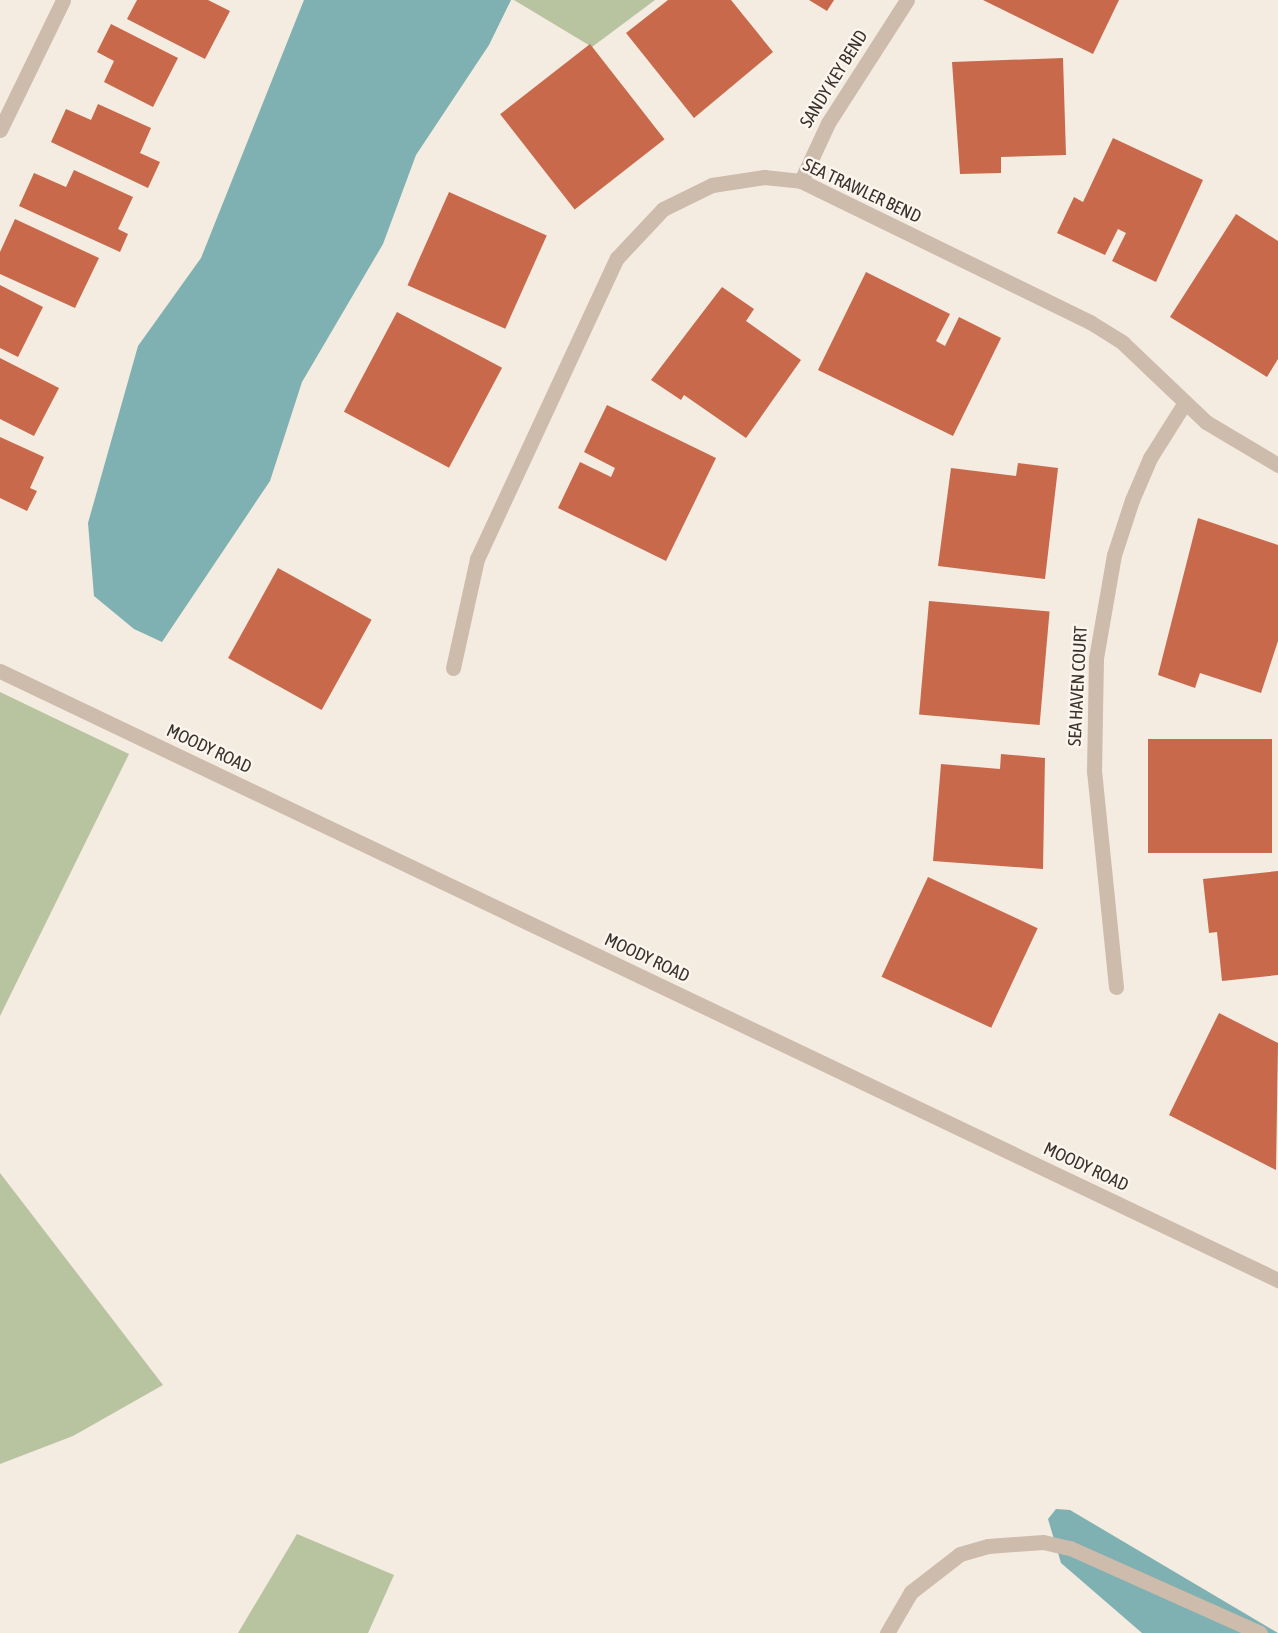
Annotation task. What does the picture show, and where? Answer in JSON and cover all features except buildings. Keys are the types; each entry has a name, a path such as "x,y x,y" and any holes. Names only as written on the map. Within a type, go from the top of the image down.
{"street":[{"path":"0,130 63,0"},
{"name":"SANDY KEY BEND","path":"801,181 828,123 907,0"},
{"name":"SEA TRAWLER BEND","path":"453,668 468,588 486,539 628,242 663,209 712,185 764,177 801,181 1105,331 1184,404 1231,440 1278,465"},
{"name":"SEA HAVEN COURT","path":"1116,987 1094,772 1096,658 1114,555 1132,500 1150,458 1184,404"},
{"name":"MOODY ROAD","path":"0,671 1278,1280"},
{"path":"887,1633 911,1592 942,1565 988,1546 1043,1542 1070,1548 1260,1633"}],"green space":[{"path":"514,0 655,0 592,47"},
{"path":"0,692 129,754 0,1016"},
{"path":"0,1173 163,1385 73,1436 0,1464"},
{"path":"297,1534 394,1575 368,1633 238,1633"}],"water":[{"path":"304,0 511,0 489,45 416,155 383,244 302,382 270,481 162,642 134,629 94,596 88,523 138,346 201,258"},
{"path":"1056,1509 1070,1510 1278,1633 1142,1633 1061,1563 1048,1519"}]}
